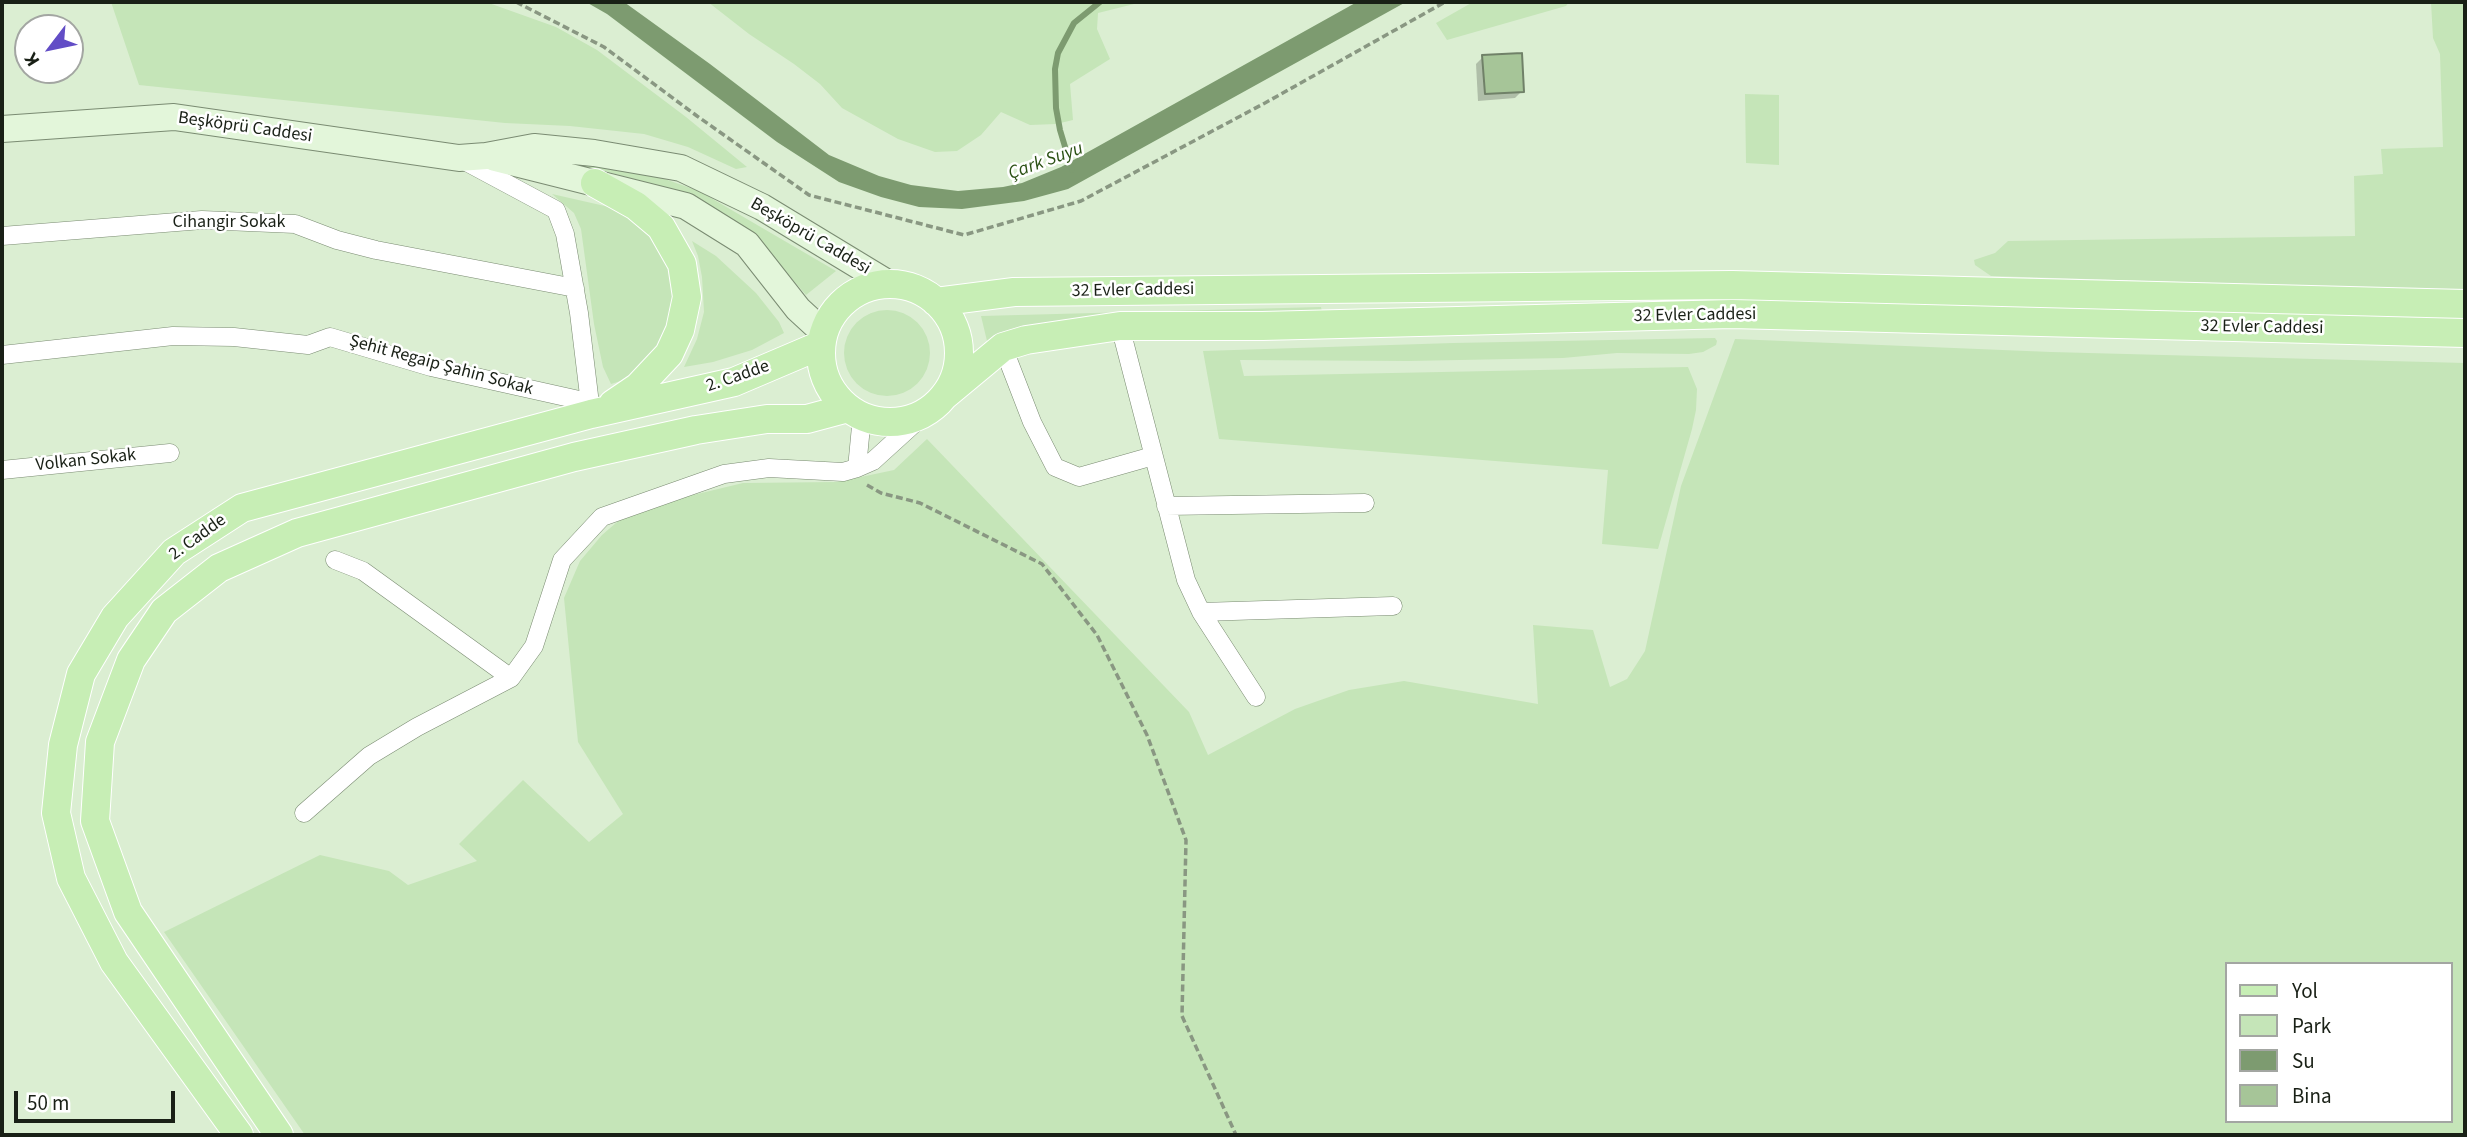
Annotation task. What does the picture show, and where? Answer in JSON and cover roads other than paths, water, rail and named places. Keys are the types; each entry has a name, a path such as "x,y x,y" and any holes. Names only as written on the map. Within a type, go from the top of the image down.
{"main road":[{"name":"Beşköprü Caddesi","path":"2,129 174,117 459,158 534,147 594,153 681,168 762,206 889,284"},
{"name":"Beşköprü Caddesi","path":"486,156 686,205 747,244 822,339"},
{"path":"594,409 638,387 669,355 680,330 687,297 682,264 661,227 636,206 595,183"},
{"path":"889,284 922,292 936,302 949,317 957,337 959,357 954,377 936,403 907,420 884,422 855,412 832,391 822,369 822,339 833,313 848,297 867,287 889,284"},
{"name":"32 Evler Caddesi","path":"936,302 1014,292 1732,285 2465,304"},
{"name":"32 Evler Caddesi","path":"936,403 1003,347 1026,340 1120,326 1262,326 1732,314 2465,333"},
{"name":"2. Cadde","path":"239,1135 114,962 71,878 56,813 63,745 81,674 115,617 174,552 242,508 594,409 734,383 822,339"},
{"name":"2. Cadde","path":"279,1135 128,912 95,821 100,742 131,660 164,611 219,568 297,533 585,455 696,430 767,419 807,419 855,412"}],"street":[{"path":"459,158 556,210 565,234 594,409"},
{"name":"Cihangir Sokak","path":"2,236 202,220 295,224 337,240 376,250 575,288"},
{"path":"1120,326 1186,580 1201,612 1256,696"},
{"name":"Şehit Regaip Şahin Sokak","path":"2,355 173,336 234,337 309,345 330,337 431,367 594,409"},
{"path":"1003,347 1032,422 1055,467 1079,477 1153,456"},
{"path":"304,813 369,755 511,678 534,646 562,560 602,517 724,474 769,468 850,470 873,461 936,403"},
{"path":"850,470 855,412"},
{"name":"Volkan Sokak","path":"2,470 170,453"},
{"path":"1166,506 1365,503"},
{"path":"335,560 363,571 511,678"},
{"path":"1201,612 1393,606"}],"water":[{"path":"586,2 624,2 829,155 879,176 911,185 958,191 1022,183 1061,167 1357,2 1406,2 1068,189 1024,201 962,209 919,207 839,182 777,142 607,14"}],"waterway":[{"name":"Çark Suyu","path":"1072,170 1056,108 1055,69 1058,53 1074,23 1100,2"}]}
